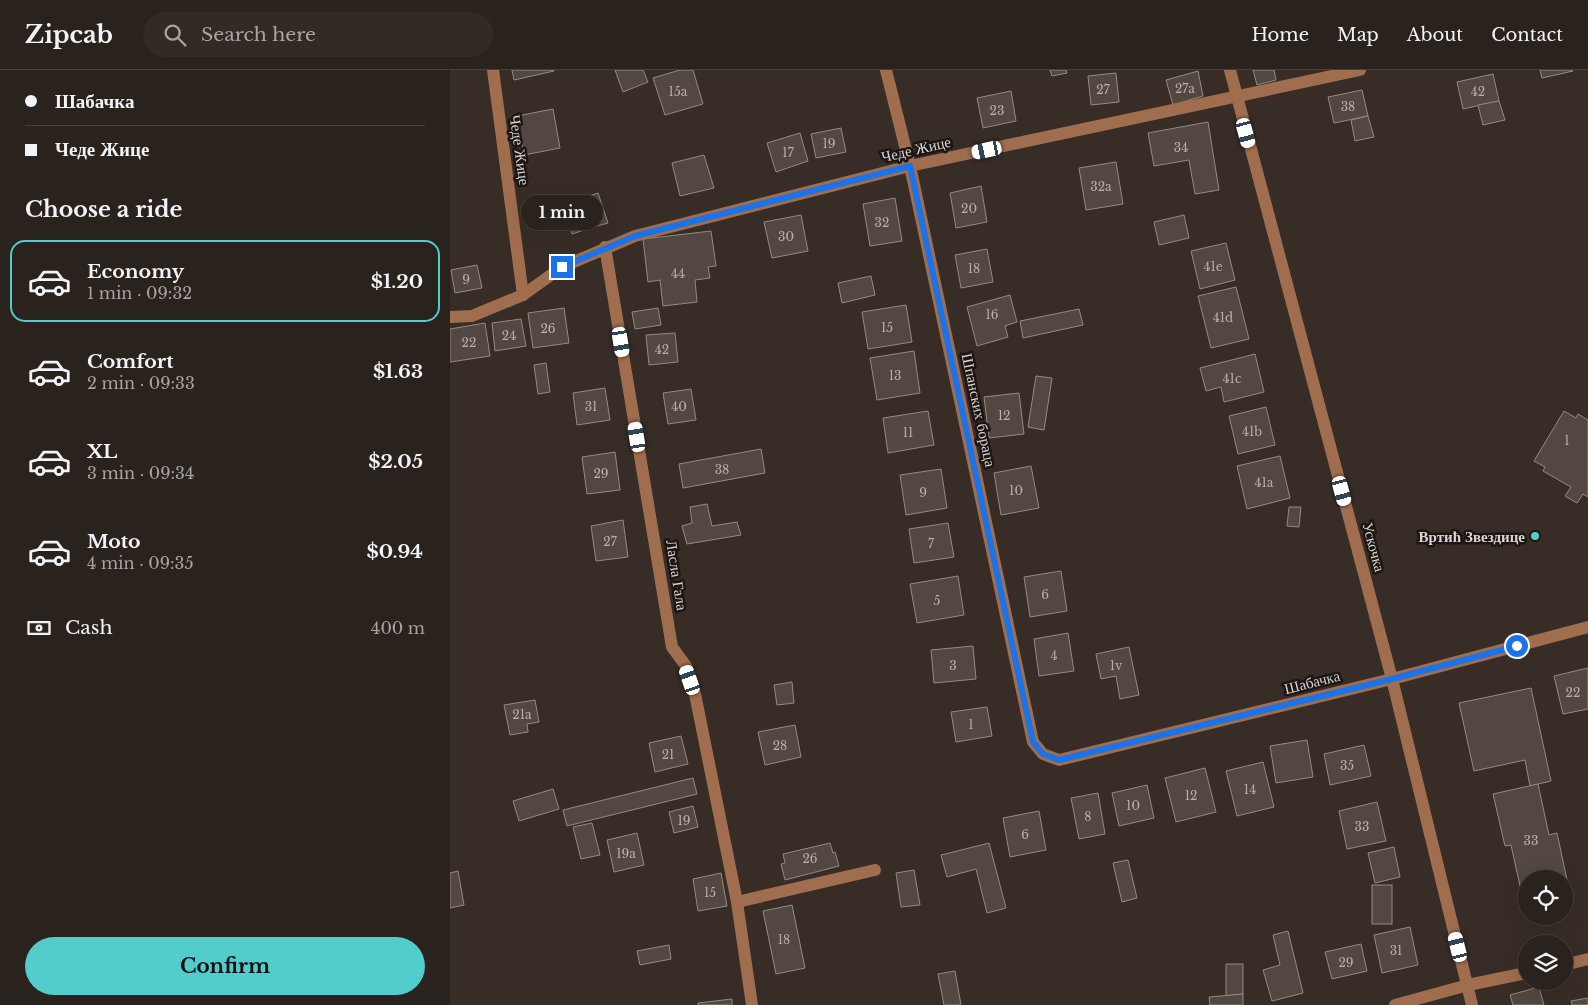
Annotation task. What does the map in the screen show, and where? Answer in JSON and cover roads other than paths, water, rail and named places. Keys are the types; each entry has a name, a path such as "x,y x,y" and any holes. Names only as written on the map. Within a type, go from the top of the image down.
{"street":[{"name":"Чеде Жице","path":"493,70 523,295"},
{"name":"Шпанских бораца","path":"886,70 910,166 1033,742 1043,754"},
{"name":"Ускочка","path":"1230,70 1392,679 1472,1005"},
{"name":"Чеде Жице","path":"450,317 472,316 523,295 562,267 605,247 635,236 910,166 1360,70"},
{"name":"Ласла Гала","path":"605,247 672,647 686,666 695,694 737,902 752,1005"},
{"name":"Шабачка","path":"1043,754 1059,760 1392,679 1588,626"},
{"path":"737,902 875,870"},
{"path":"1573,962 1588,959"},
{"path":"1395,1005 1518,974"}],"place":[{"name":"Вртић Звездице","path":"1535,536"}]}
